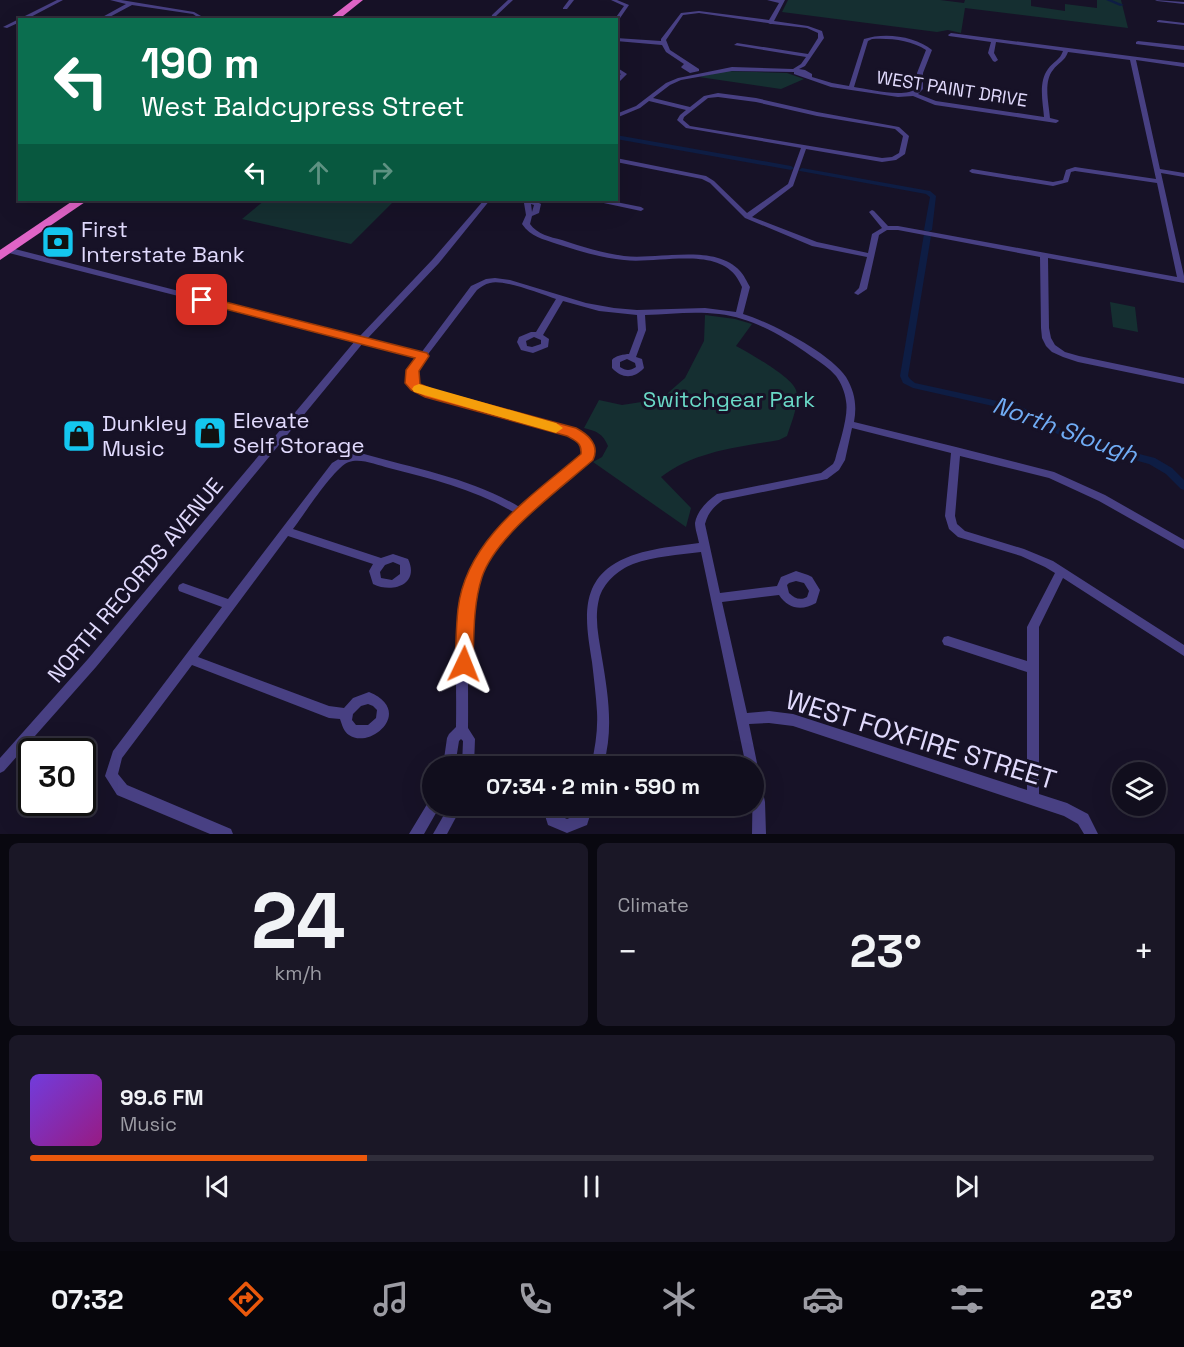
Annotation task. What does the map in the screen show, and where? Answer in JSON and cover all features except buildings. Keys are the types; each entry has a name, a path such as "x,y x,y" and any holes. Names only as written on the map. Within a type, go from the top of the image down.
{"highway":[{"path":"334,18 359,0"},
{"path":"345,18 369,0"},
{"path":"3,250 67,201"},
{"path":"3,250 73,201"},
{"path":"3,250 80,201"}],"street":[{"path":"24,18 61,0"},
{"path":"112,0 134,1 194,13 203,18"},
{"path":"495,18 511,0"},
{"path":"565,8 572,0"},
{"path":"613,0 627,3 617,18"},
{"path":"769,0 782,1 770,23"},
{"path":"1157,0 1184,3"},
{"path":"103,18 134,1"},
{"path":"618,115 633,110 675,81 697,73 732,69 797,70 810,56 821,38 820,32 808,27 704,12 687,12 678,17 663,43"},
{"path":"4,27 18,21"},
{"path":"1159,21 1184,24"},
{"path":"951,35 1182,65 1175,47"},
{"path":"850,88 865,43 872,37 925,45 929,50 920,73 920,89 914,94"},
{"path":"618,39 663,43"},
{"path":"994,40 991,53 995,60"},
{"path":"663,43 668,51 686,65 684,67 697,73"},
{"path":"1138,43 1184,48"},
{"path":"738,45 810,56"},
{"path":"1047,120 1046,77 1051,69 1063,60 1066,50"},
{"path":"858,293 863,289 876,234 886,228 898,228 1182,281 1133,59"},
{"path":"618,70 624,74 618,81"},
{"name":"WEST PAINT DRIVE","path":"797,70 810,75 808,77 831,85 898,95 914,94 935,103 1056,121"},
{"path":"656,93 693,107"},
{"path":"711,96 756,100 817,114 891,126 902,130 906,136 902,154 894,159 882,160 688,127 680,120 693,107 711,96"},
{"path":"648,99 693,107"},
{"path":"747,217 791,185 804,147"},
{"path":"618,160 704,177 747,217 815,244 870,256"},
{"path":"972,171 1053,184 1066,181 1068,171 1075,169 1159,181"},
{"path":"1157,171 1184,175"},
{"name":"NORTH RECORDS AVENUE","path":"0,767 70,690 362,340 436,261 486,201"},
{"path":"529,201 527,203 529,215 526,221 527,227 536,234 622,257 648,259 696,256 723,263 739,274 746,287 739,315"},
{"path":"604,201 641,209"},
{"path":"872,212 886,228"},
{"path":"3,250 423,356"},
{"path":"1044,255 1044,317 1049,344 1065,355 1078,359 1184,381"},
{"path":"468,756 469,739 462,730 465,625 474,576 498,536 588,456 588,446 582,437 571,432 429,394 411,383 412,370 474,288 486,281 504,281 601,309 641,313 706,310 739,315 780,332 838,371 843,378 851,402 840,460 836,467 824,476 730,494 711,503 702,514 700,524 703,547 750,756"},
{"path":"539,334 560,299"},
{"path":"632,357 642,330 641,313"},
{"path":"848,424 1051,475 1102,498 1184,545"},
{"path":"956,450 950,516 953,526 962,534 1024,553 1061,571 1184,651"},
{"path":"226,834 122,790 111,776 112,765 117,754 335,466 347,458 364,458 487,494 507,502 522,513"},
{"path":"286,531 381,562"},
{"path":"599,756 603,741 603,721 591,619 591,603 597,587 608,573 620,565 640,558 703,547"},
{"path":"1033,799 1033,627 1061,571"},
{"path":"183,588 230,605"},
{"path":"715,598 782,590"},
{"path":"948,640 1032,668"},
{"path":"189,659 330,712 347,714"},
{"name":"WEST FOXFIRE STREET","path":"742,719 769,717 793,720 1067,810 1083,819 1091,834"},
{"path":"450,756 453,738 462,730"},
{"path":"416,834 428,816"},
{"path":"440,834 450,816"},
{"path":"550,816 553,820 567,826 582,820 583,816"},
{"path":"759,816 759,834"}],"green space":[{"path":"788,0 940,0 964,3 965,0 1031,0 1031,6 1065,11 1065,4 1097,8 1097,0 1121,0 1128,28 965,8 961,33 948,30 937,32 782,12"},
{"path":"725,71 787,73 804,79 781,89 699,77"},
{"path":"264,201 394,201 351,244 242,219"},
{"path":"1110,302 1135,307 1138,332 1113,327"},
{"name":"Switchgear Park","path":"705,315 752,324 736,346 787,379 796,390 797,401 787,436 779,440 717,451 688,461 661,477 691,508 686,527 593,462 602,457 608,446 599,434 584,428 599,400 622,405 661,399 685,378 704,341"}],"waterway":[{"path":"1108,0 1122,5"},
{"name":"North Slough","path":"618,137 791,168"},
{"name":"North Slough","path":"802,170 928,192 933,196 928,230"},
{"name":"North Slough","path":"927,236 904,376 906,381 913,385 1017,408 1066,435 1098,447 1152,461 1169,471 1184,486"}],"slow traffic":[{"path":"419,389 429,394 556,428"}],"place":[{"name":"First Interstate Bank","path":"58,242"},
{"name":"Elevate Self Storage","path":"210,433"},
{"name":"Dunkley Music","path":"79,436"}],"route":[{"path":"202,300 423,356 412,370 411,383 423,392 571,432 582,437 588,446 588,456 509,525 498,536 481,562 474,576 466,608 464,664"}]}
